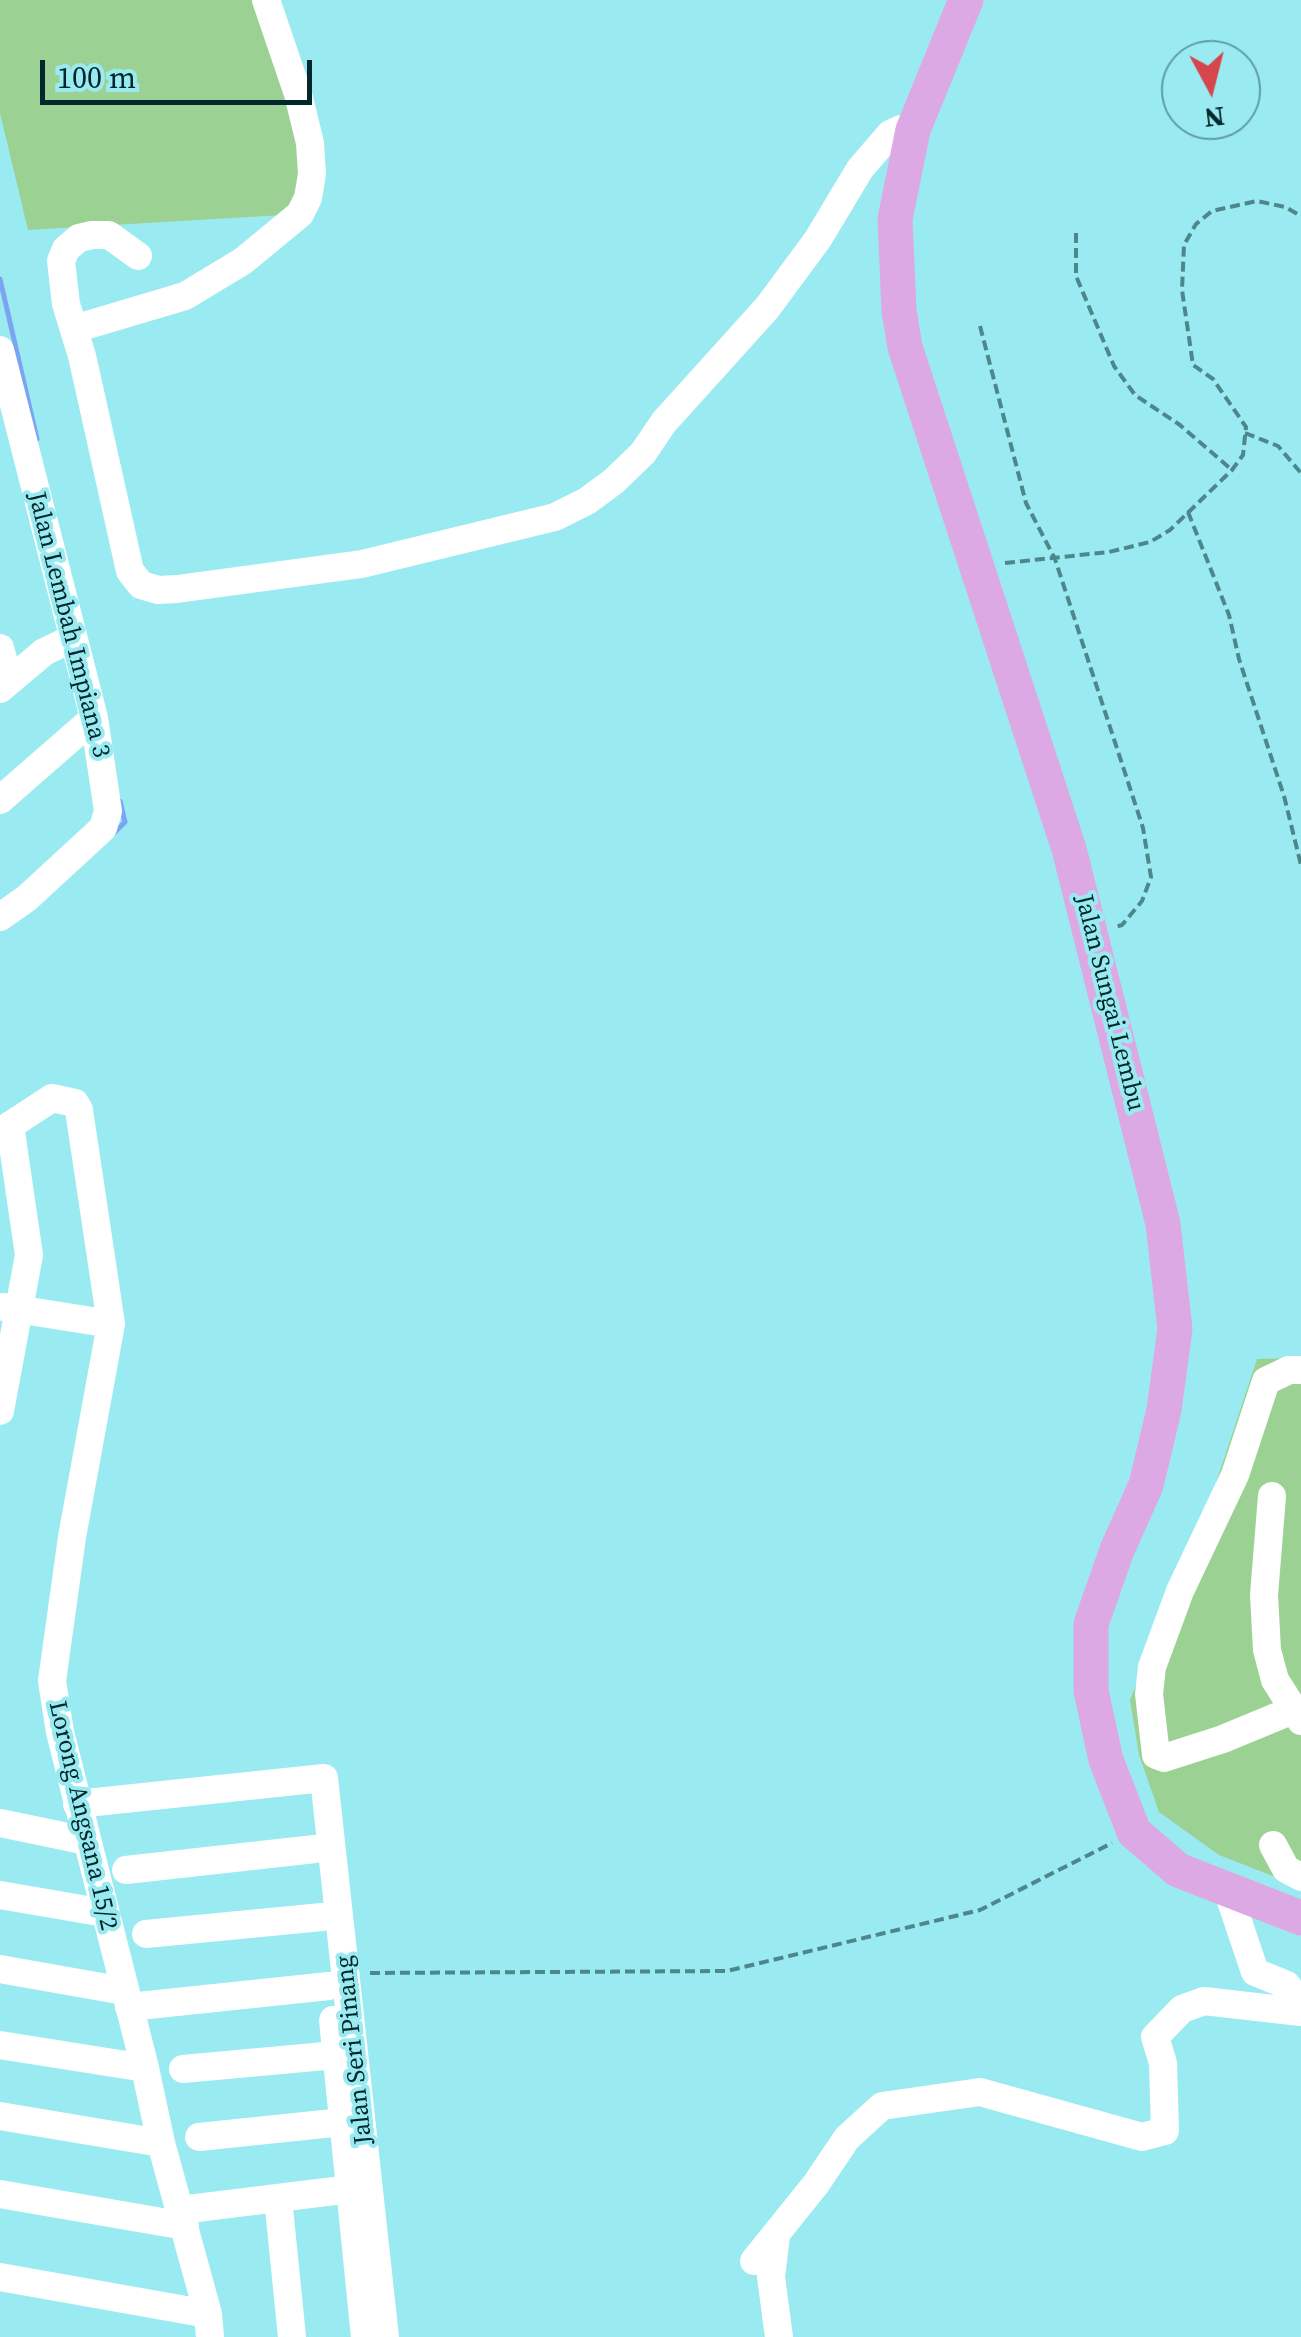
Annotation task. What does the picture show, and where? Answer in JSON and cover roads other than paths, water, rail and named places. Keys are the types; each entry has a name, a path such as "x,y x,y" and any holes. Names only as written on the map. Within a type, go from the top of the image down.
{"main road":[{"name":"Jalan Sungai Lembu","path":"966,0 913,130 895,218 898,310 904,347 1069,849 1163,1224 1175,1329 1164,1410 1146,1485 1090,1624 1091,1692 1106,1760 1134,1832 1178,1870 1301,1918"}],"street":[{"path":"74,329 185,296 243,260 300,214 308,198 312,174 310,143 266,0"},
{"path":"138,256 108,236 79,238 66,249 61,261 61,278 130,571 141,585 158,590 362,564 556,517 614,481 643,453 664,422 767,308 818,239 860,169 890,134 901,129 913,130"},
{"name":"Jalan Lembah Impiana 3","path":"0,350 94,718 108,812 103,828 27,898 0,917"},
{"path":"4,685 44,652 73,638"},
{"path":"0,648 4,685"},
{"path":"0,800 94,718"},
{"name":"Lorong Angsana 15/2","path":"5,1129 52,1098 76,1103 79,1110 111,1324 72,1536 52,1681 77,1804 209,2326"},
{"path":"0,1411 9,1308 28,1255 5,1129"},
{"path":"9,1308 111,1324"},
{"path":"1272,1496 1264,1595 1266,1650 1276,1680 1297,1716 1164,1758 1156,1755 1149,1694 1152,1667 1180,1591 1236,1476 1266,1381 1289,1370 1301,1370"},
{"name":"Jalan Seri Pinang","path":"365,2337 360,2188 343,2122 336,2055 338,1980 322,1917 308,1780 324,1778 338,1980 360,2188 385,2337"},
{"path":"77,1804 308,1780"},
{"path":"0,1822 87,1841"},
{"path":"1273,1845 1286,1869 1301,1877"},
{"path":"126,1870 316,1849"},
{"path":"1226,1889 1255,1972 1287,1985 1301,2011"},
{"path":"0,1894 105,1913"},
{"path":"146,1934 322,1917"},
{"path":"0,1969 126,1999 338,1980"},
{"path":"754,2262 846,2138 882,2106 980,2092 1142,2137 1164,2131 1163,2063 1155,2037 1182,2009 1204,2002 1301,2011"},
{"path":"0,2046 146,2068"},
{"path":"182,2070 336,2055"},
{"path":"0,2116 162,2144"},
{"path":"199,2137 343,2122"},
{"path":"0,2194 183,2218 278,2198 360,2188"},
{"path":"278,2198 292,2337"},
{"path":"777,2234 771,2277 779,2337"},
{"path":"0,2277 209,2326"}],"waterway":[{"path":"0,279 37,439"},
{"path":"113,834 125,822 120,801"}]}
